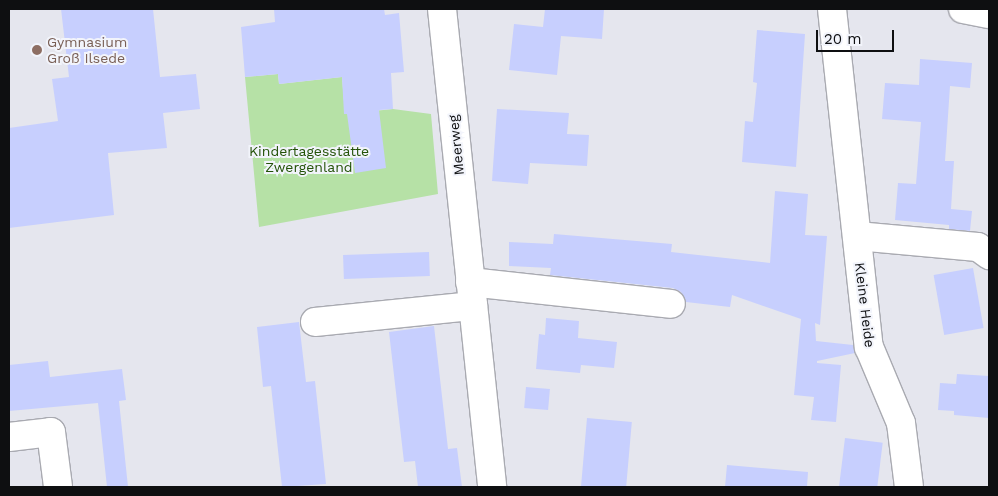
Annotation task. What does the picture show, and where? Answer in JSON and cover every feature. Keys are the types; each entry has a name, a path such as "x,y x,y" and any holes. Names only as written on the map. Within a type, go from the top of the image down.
{"street":[{"name":"Meerweg","path":"442,9 492,487"},
{"name":"Kleine Heide","path":"832,9 869,347 901,423 909,487"},
{"path":"963,9 989,14"},
{"path":"857,236 978,247 989,255"},
{"path":"315,322 472,294 671,304"},
{"path":"9,437 51,432 58,487"}],"green space":[{"name":"Kindertagesstätte Zwergenland","path":"278,74 279,84 342,77 345,114 393,109 431,114 438,194 259,227 245,77"}],"building":[{"path":"61,9 153,9 160,77 196,74 200,109 163,113 167,148 108,153 114,215 9,228 9,128 58,121 52,79 69,77"},
{"name":"Kindertagesstätte Zwergenland","path":"274,9 384,9 385,15 399,13 404,72 391,73 393,109 379,110 386,168 355,173 347,114 344,114 342,77 279,84 278,74 245,77 241,27 275,22"},
{"path":"545,9 604,9 602,39 561,36 557,75 509,70 514,24 543,27"},
{"path":"757,30 805,34 796,167 742,162 745,121 753,122 757,83 753,82"},
{"path":"920,59 972,63 970,88 950,86 945,161 954,161 951,209 972,211 970,231 949,229 949,225 895,220 898,183 916,184 921,122 882,119 885,83 919,85"},
{"path":"497,109 569,113 567,134 589,135 587,166 530,163 528,184 492,181"},
{"path":"775,191 808,194 805,235 827,236 820,325 815,323 816,341 853,345 855,353 817,361 817,363 841,365 836,422 811,420 814,397 794,395 801,319 732,295 730,307 686,302 681,292 673,288 550,275 551,268 509,266 509,242 553,244 554,234 672,244 671,252 770,263"},
{"path":"429,252 430,276 344,279 343,255"},
{"path":"973,268 984,328 944,335 934,275"},
{"path":"546,318 579,321 578,338 617,342 614,368 581,365 580,373 536,369 539,334 545,335"},
{"path":"299,322 306,382 315,381 326,484 282,487 271,386 263,387 257,327"},
{"path":"434,326 448,449 457,448 462,487 418,487 415,461 404,462 389,332"},
{"path":"48,361 50,377 122,369 126,400 119,401 128,487 107,487 98,403 9,411 9,365"},
{"path":"957,374 989,376 989,418 954,415 954,411 938,410 940,383 956,384"},
{"path":"526,387 550,389 548,410 524,408"},
{"path":"587,418 632,422 626,487 581,487"},
{"path":"845,438 883,443 877,487 839,487"},
{"path":"727,465 808,472 807,487 725,487"}],"place":[{"name":"Gymnasium Groß Ilsede","path":"37,50"}]}
